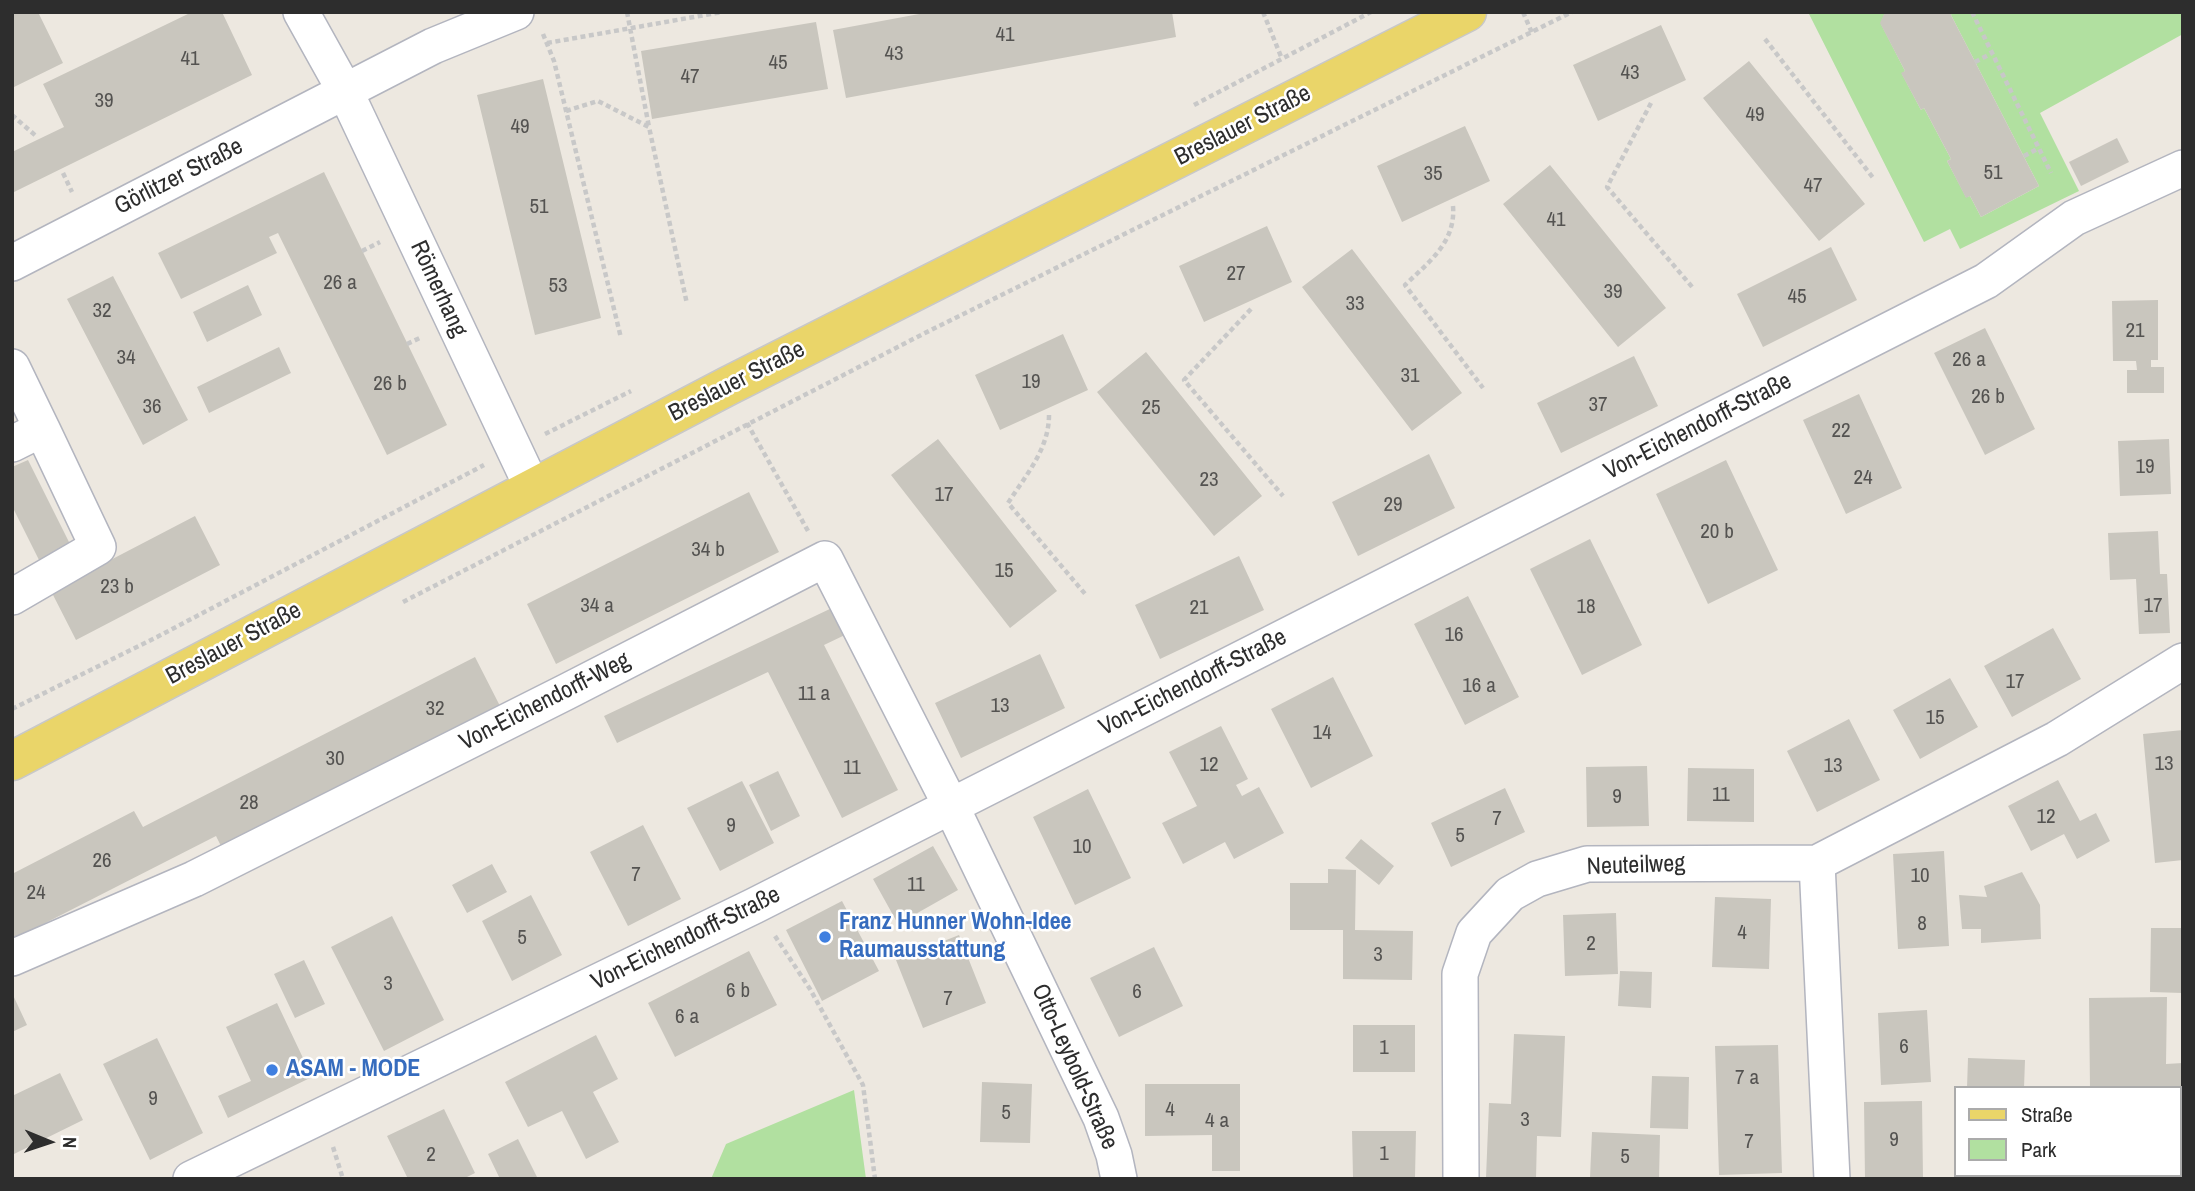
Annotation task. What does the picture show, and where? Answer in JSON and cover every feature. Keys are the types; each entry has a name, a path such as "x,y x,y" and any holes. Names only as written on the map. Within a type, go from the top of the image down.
{"main road":[{"name":"Breslauer Straße","path":"12,761 728,386 1467,12"}],"street":[{"name":"Römerhang","path":"301,12 345,91 532,487"},
{"path":"345,91 433,46 527,17"},
{"name":"Görlitzer Straße","path":"12,263 345,91"},
{"name":"Von-Eichendorff-Straße","path":"191,1179 754,906 1986,281 2074,218 2183,168"},
{"path":"12,367 27,437 98,547 12,597"},
{"path":"825,559 951,806"},
{"name":"Von-Eichendorff-Weg","path":"12,958 194,879 825,559"},
{"name":"Neuteilweg","path":"1461,1179 1461,974 1474,933 1510,894 1537,880 1587,864 1817,863 2057,738 2183,661"},
{"name":"Otto-Leybold-Straße","path":"951,806 1101,1118 1119,1179"},
{"path":"1817,863 1832,1179"}],"path":[{"path":"627,12 687,304"},
{"path":"547,43 722,12"},
{"path":"1263,12 1282,60"},
{"path":"1523,12 1532,33"},
{"path":"397,605 923,334 1572,12"},
{"path":"1972,12 2052,173"},
{"path":"527,17 547,43 554,61 621,338"},
{"path":"1765,38 1874,179"},
{"path":"1975,62 1992,53"},
{"path":"566,111 598,101 649,127"},
{"path":"1651,103 1607,187 1693,288"},
{"path":"12,115 36,136"},
{"path":"2024,156 2039,148"},
{"path":"1454,206 1454,219 1448,240 1405,285 1483,388"},
{"path":"1251,309 1184,380 1283,496"},
{"path":"728,386 825,559"},
{"path":"1049,415 1049,430 1042,450 1008,503 1086,595"},
{"path":"754,906 810,989 863,1086 876,1179"}],"green space":[{"path":"1808,12 1885,12 1881,24 1905,71 1902,74 1951,159 1947,161 1966,197 1970,196 1981,217 2039,186 1951,15 1952,12 2183,12 2183,34 2040,113 2079,191 1960,249 1950,229 1924,242"},
{"path":"854,1090 866,1179 711,1179 726,1144"}],"building":[{"path":"12,12 38,12 63,63 12,88"},
{"path":"192,12 222,12 252,75 12,193 12,152 64,127 43,84"},
{"path":"930,12 1172,12 1176,37 846,98 833,30"},
{"path":"1885,12 1952,12 1951,15 2039,186 1981,217 1970,196 1966,198 1947,161 1951,159 1924,108 1921,110 1901,73 1905,71 1880,23"},
{"path":"816,22 828,89 652,119 641,51"},
{"path":"1661,25 1686,80 1598,121 1573,65"},
{"path":"1749,61 1865,204 1819,241 1703,98"},
{"path":"543,79 601,318 535,335 477,95"},
{"path":"1465,126 1490,181 1402,222 1377,166"},
{"path":"2117,138 2129,162 2081,186 2069,162"},
{"path":"1550,165 1666,308 1618,347 1503,204"},
{"path":"324,172 447,425 387,455 278,233 269,237 277,253 181,299 158,253"},
{"path":"1267,226 1292,282 1204,322 1179,266"},
{"path":"1831,247 1857,300 1763,347 1737,294"},
{"path":"1352,249 1462,393 1412,431 1302,287"},
{"path":"113,276 188,420 143,445 67,299"},
{"path":"248,285 262,315 207,342 193,312"},
{"path":"2158,300 2158,360 2151,360 2151,367 2164,367 2164,393 2127,393 2127,370 2137,370 2136,361 2113,361 2112,301"},
{"path":"1985,328 2035,429 1985,455 1934,353"},
{"path":"1063,334 1088,390 1000,430 975,375"},
{"path":"279,347 291,373 209,413 197,387"},
{"path":"1146,352 1262,496 1214,536 1097,392"},
{"path":"1634,356 1658,406 1561,453 1537,403"},
{"path":"1859,394 1902,488 1846,514 1803,420"},
{"path":"938,439 1057,591 1010,628 891,475"},
{"path":"2169,439 2171,494 2120,496 2118,441"},
{"path":"1429,454 1455,508 1358,556 1332,502"},
{"path":"28,460 72,548 41,564 12,506 12,467"},
{"path":"1726,460 1778,570 1708,604 1656,494"},
{"path":"749,492 779,552 556,664 527,604"},
{"path":"195,516 220,565 76,640 51,591"},
{"path":"2158,531 2160,574 2167,574 2170,633 2139,634 2136,579 2110,580 2108,533"},
{"path":"1590,539 1642,645 1582,675 1530,569"},
{"path":"1239,556 1264,610 1160,659 1135,605"},
{"path":"1468,596 1519,697 1465,725 1414,624"},
{"path":"834,607 847,634 824,645 898,790 842,818 768,672 617,743 604,716"},
{"path":"2053,628 2081,679 2012,717 1984,666"},
{"path":"1040,654 1065,708 961,758 935,703"},
{"path":"475,657 500,706 222,848 216,836 12,940 12,874 134,811 143,827"},
{"path":"1333,677 1373,756 1311,788 1271,709"},
{"path":"1950,678 1978,727 1920,759 1893,710"},
{"path":"1849,719 1880,780 1817,812 1787,751"},
{"path":"1221,726 1248,779 1236,785 1242,796 1259,787 1284,833 1234,859 1225,842 1183,864 1162,823 1197,806 1169,752"},
{"path":"2183,730 2183,860 2155,863 2143,734"},
{"path":"1647,766 1649,826 1587,827 1586,767"},
{"path":"1688,768 1754,769 1754,822 1687,821"},
{"path":"778,771 800,816 771,831 749,785"},
{"path":"2058,780 2080,821 2096,813 2110,841 2077,859 2064,834 2031,851 2008,806"},
{"path":"742,781 774,843 720,871 687,808"},
{"path":"1505,788 1525,832 1451,867 1431,823"},
{"path":"1088,789 1131,878 1075,905 1033,817"},
{"path":"643,825 681,899 628,926 590,852"},
{"path":"1361,839 1394,866 1379,885 1345,858"},
{"path":"933,846 958,890 898,924 873,879"},
{"path":"1944,851 1949,946 1898,949 1893,854"},
{"path":"492,864 507,892 467,913 452,885"},
{"path":"1328,869 1356,870 1355,930 1413,931 1412,980 1343,979 1343,930 1290,930 1290,883 1328,883"},
{"path":"2022,872 2040,905 2041,939 1981,943 1981,929 1962,929 1959,895 1987,897 1984,886"},
{"path":"531,895 562,955 512,981 482,921"},
{"path":"1715,897 1771,899 1769,969 1712,967"},
{"path":"842,901 879,971 822,1001 786,930"},
{"path":"1616,913 1618,974 1565,976 1563,915"},
{"path":"392,916 444,1020 384,1051 331,947"},
{"path":"2151,928 2183,928 2183,993 2150,992"},
{"path":"959,935 986,1003 923,1028 896,960"},
{"path":"1154,947 1183,1006 1119,1037 1090,978"},
{"path":"749,951 777,1005 675,1057 648,1003"},
{"path":"304,960 325,1004 295,1018 274,974"},
{"path":"1620,971 1652,972 1651,1008 1618,1006"},
{"path":"12,993 27,1025 12,1032"},
{"path":"2167,997 2166,1064 2183,1063 2183,1150 2181,1086 2090,1086 2089,998"},
{"path":"277,1003 312,1077 228,1118 218,1096 251,1081 226,1027"},
{"path":"1927,1010 1931,1082 1881,1085 1878,1013"},
{"path":"1353,1025 1415,1025 1415,1072 1353,1072"},
{"path":"1514,1034 1565,1036 1561,1137 1537,1136 1536,1179 1486,1178 1489,1103 1511,1104"},
{"path":"596,1035 618,1079 593,1092 619,1142 586,1159 562,1111 528,1127 505,1082"},
{"path":"157,1038 203,1133 150,1160 103,1064"},
{"path":"1778,1045 1782,1173 1719,1175 1715,1046"},
{"path":"1968,1058 2025,1060 2024,1086 1967,1086"},
{"path":"60,1073 83,1120 12,1155 12,1096"},
{"path":"1652,1076 1689,1077 1688,1129 1650,1128"},
{"path":"982,1082 1032,1084 1030,1143 980,1142"},
{"path":"1145,1084 1240,1084 1240,1171 1212,1171 1212,1135 1145,1136"},
{"path":"1922,1101 1923,1179 1865,1179 1864,1102"},
{"path":"444,1109 475,1173 463,1179 408,1179 387,1136"},
{"path":"1352,1131 1416,1131 1415,1177 1353,1177"},
{"path":"1592,1132 1660,1135 1659,1179 1590,1178"},
{"path":"518,1139 537,1177 500,1179 488,1154"}],"place":[{"name":"Franz Hunner Wohn-Idee Raumausstattung","path":"825,937"},
{"name":"ASAM - MODE","path":"272,1070"}]}
